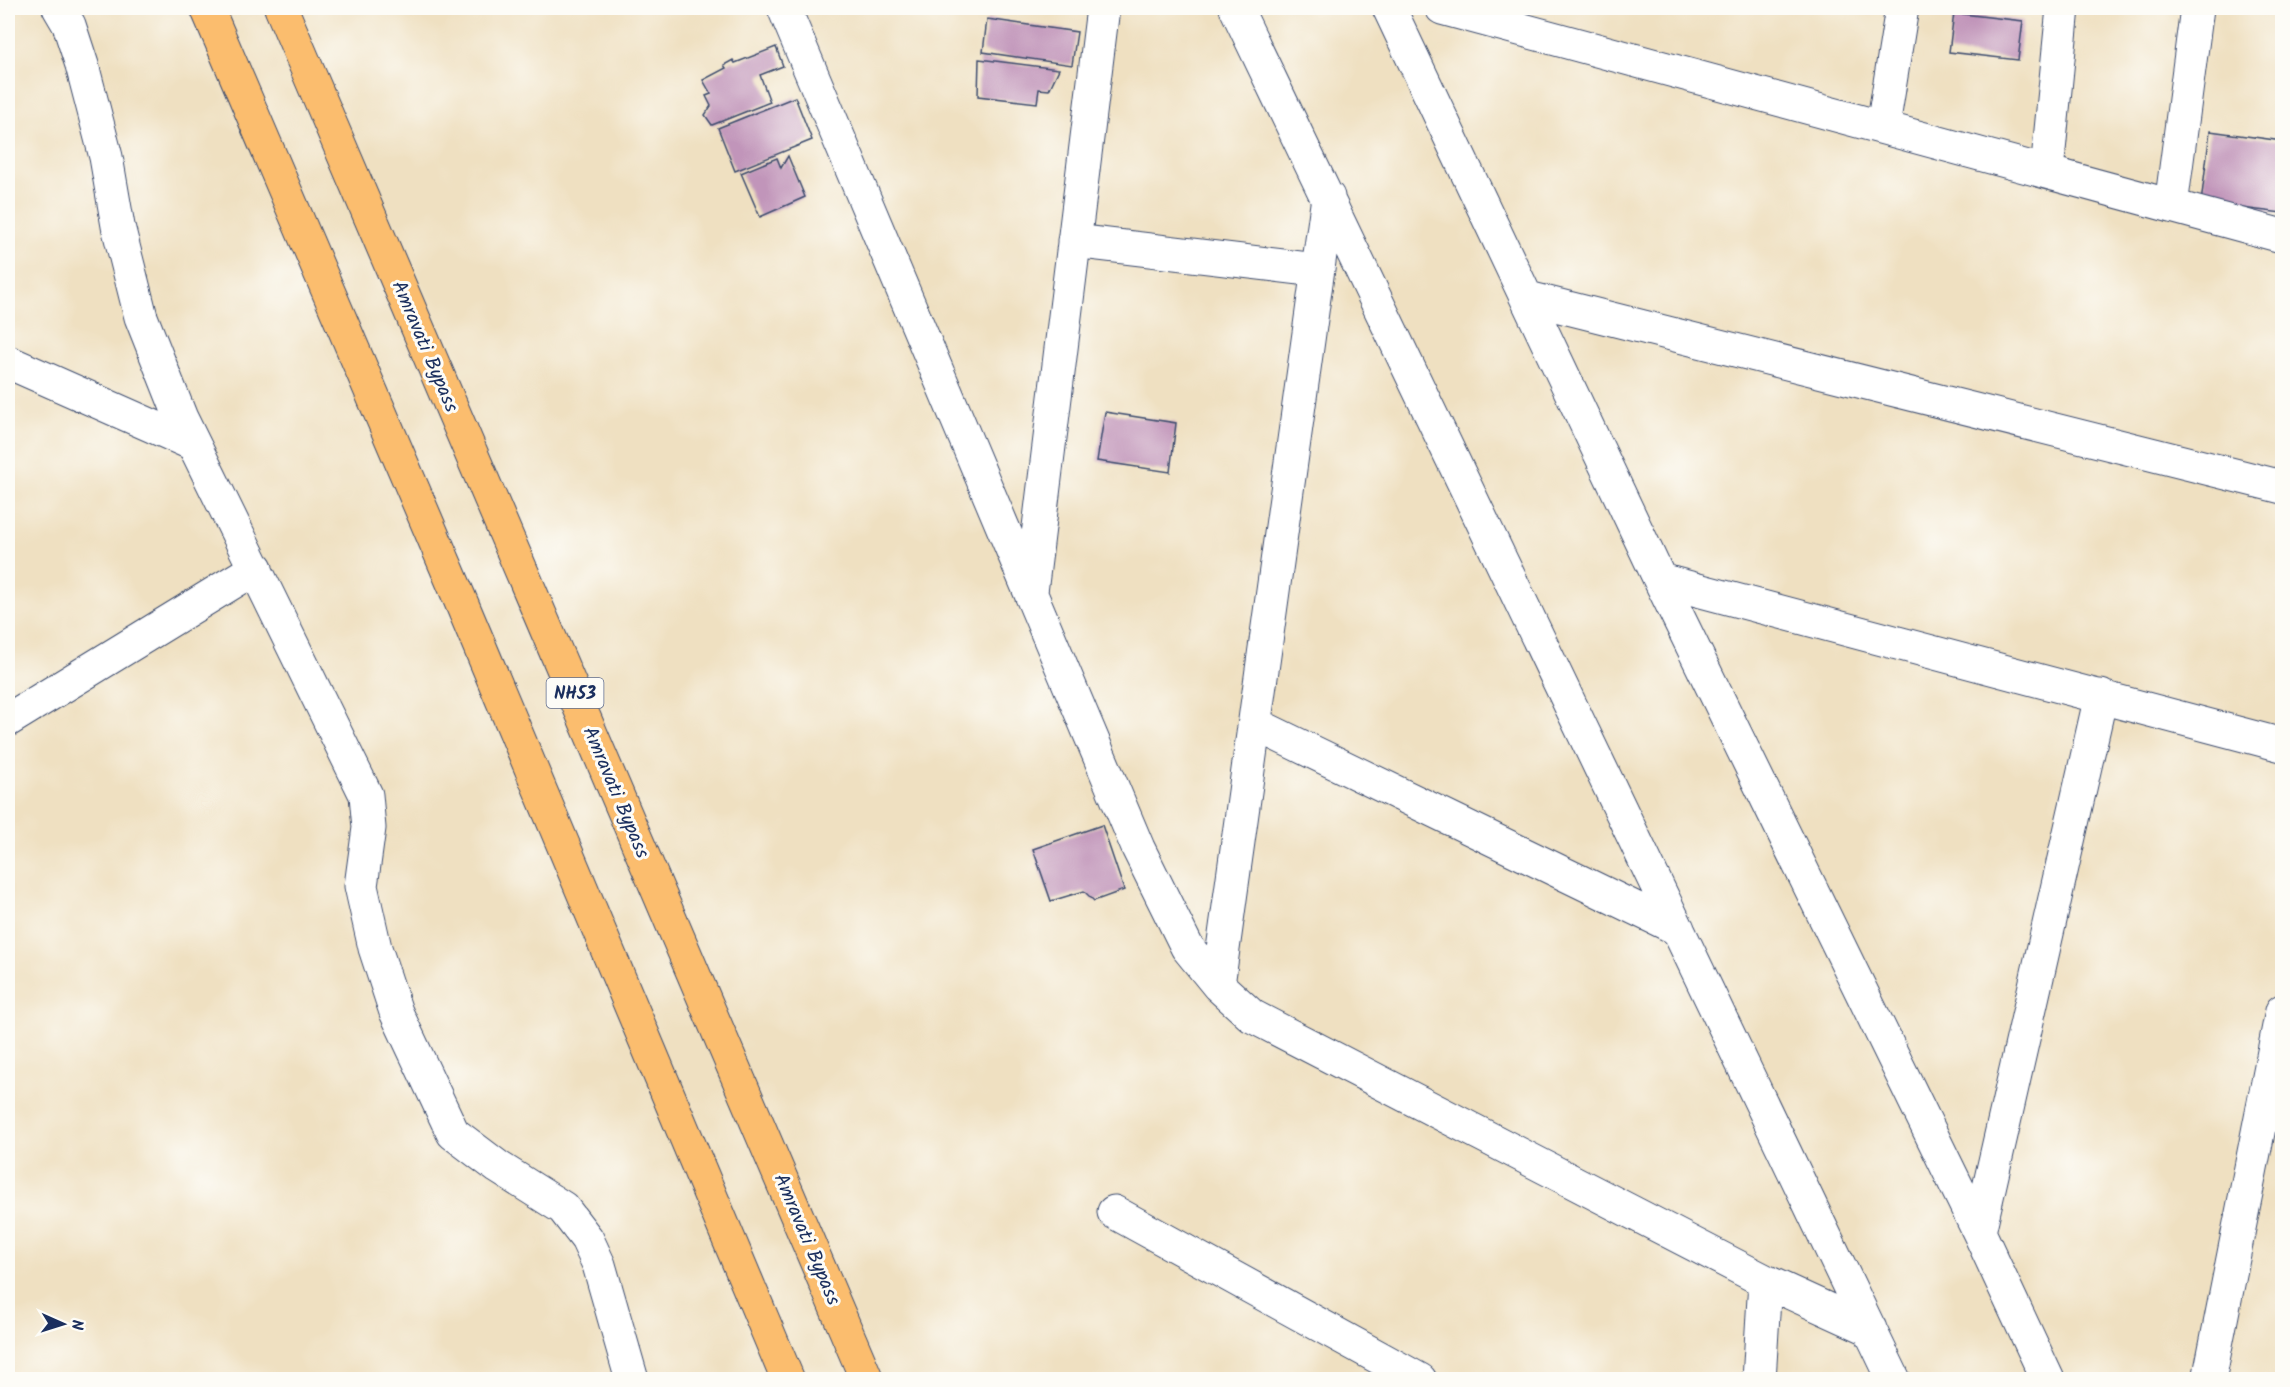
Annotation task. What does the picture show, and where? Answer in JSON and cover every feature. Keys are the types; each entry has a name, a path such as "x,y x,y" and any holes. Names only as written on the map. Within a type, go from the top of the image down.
{"highway":[{"path":"207,8 464,608 788,1380"},
{"name":"Amravati Bypass","path":"281,8 867,1380"}],"street":[{"path":"59,8 69,25 85,77 106,157 118,226 141,317 193,444 366,795 369,828 361,886 375,948 396,1012 453,1133 498,1167 563,1208 587,1239 599,1265 632,1380"},
{"path":"784,8 1138,848 1187,947 1218,985 1252,1016 1765,1281 1870,1329"},
{"path":"1031,595 1103,8"},
{"path":"1236,8 1894,1380"},
{"path":"1389,8 1660,580 1979,1232 2048,1380"},
{"path":"1442,8 2283,236"},
{"path":"1883,126 1902,8"},
{"path":"2047,171 2063,8"},
{"path":"2171,206 2197,8"},
{"path":"1218,985 1328,197"},
{"path":"1074,241 1317,270"},
{"path":"1528,298 2283,487"},
{"path":"8,362 193,444"},
{"path":"8,720 256,568"},
{"path":"1660,580 2283,744"},
{"path":"1979,1232 2101,696"},
{"path":"1254,724 1678,929"},
{"path":"2210,1380 2283,1011"},
{"path":"1114,1212 1420,1380"},
{"path":"1760,1380 1765,1281"},
{"path":"1353,1343 1367,1380"}],"building":[{"path":"1954,13 2023,21 2018,60 1949,52"},
{"path":"987,19 1077,32 1072,65 983,52"},
{"path":"776,47 783,66 760,75 770,102 712,125 705,115 711,106 706,96 711,94 703,80 726,68 724,65 733,60 735,63"},
{"path":"979,59 1059,69 1049,90 1039,89 1037,103 978,96"},
{"path":"795,97 812,140 735,171 718,128"},
{"path":"2210,131 2282,141 2282,213 2201,203"},
{"path":"788,156 805,197 760,217 741,173 777,158 781,168"},
{"path":"1105,412 1176,423 1170,472 1097,461"},
{"path":"1102,825 1124,890 1094,901 1084,891 1051,901 1033,849"}]}
